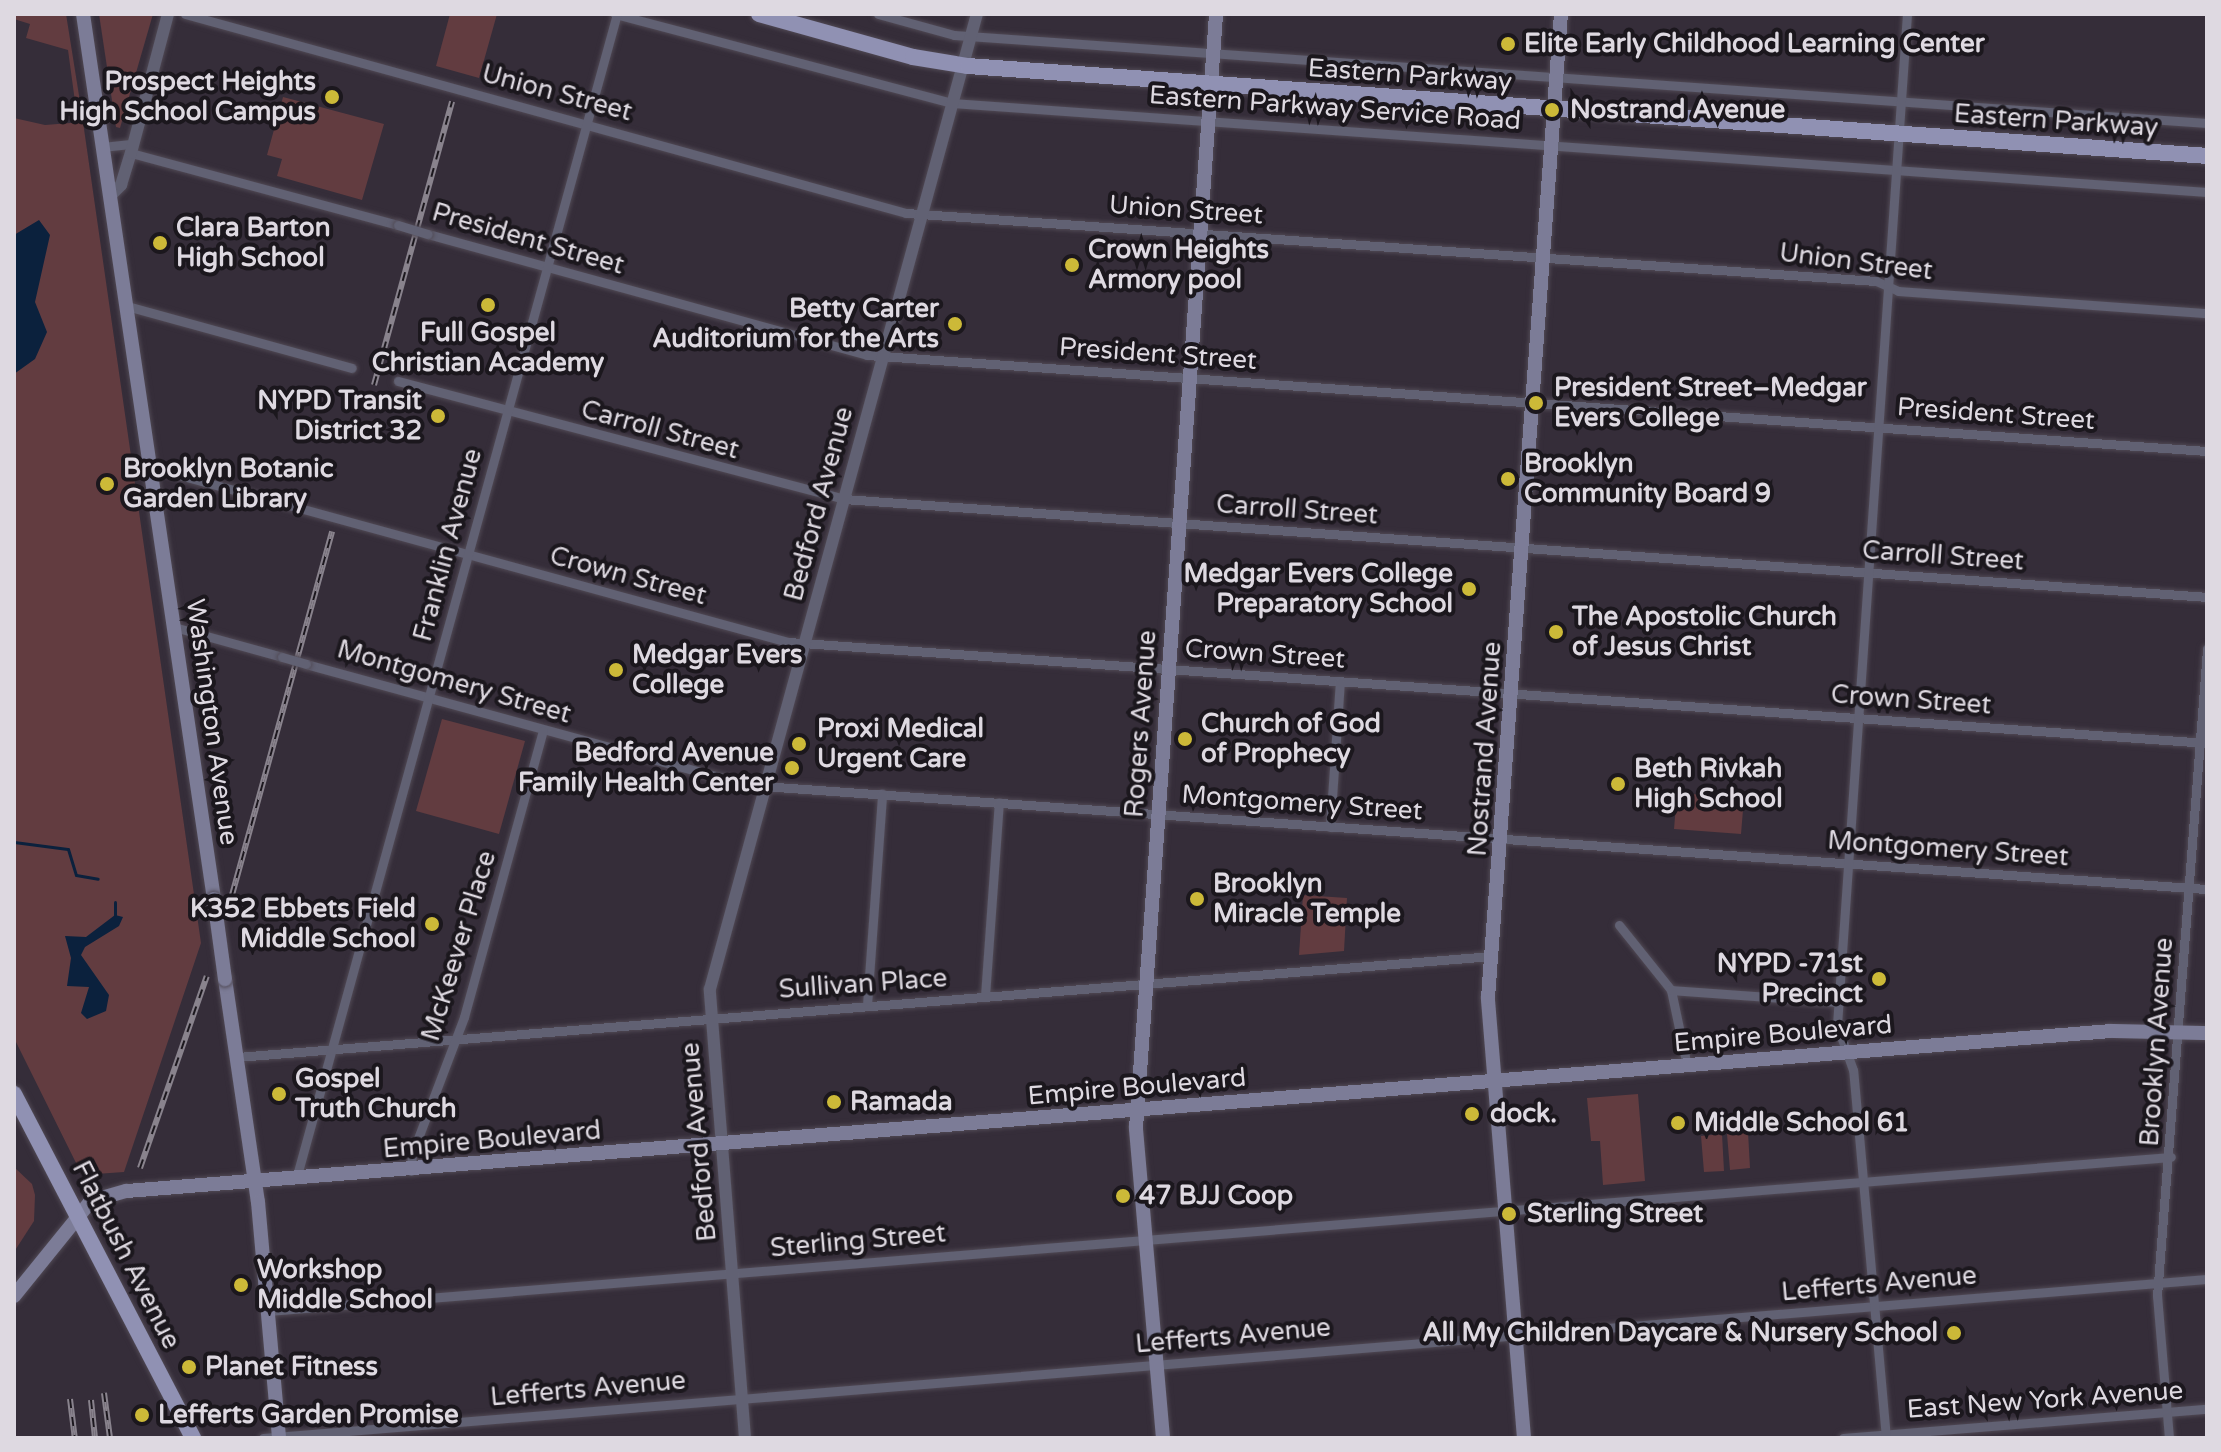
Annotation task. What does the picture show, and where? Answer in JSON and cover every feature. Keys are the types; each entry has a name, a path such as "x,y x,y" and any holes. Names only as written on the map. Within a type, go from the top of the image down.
{"main road":[{"name":"Washington Avenue","path":"83,14 256,1182 268,1311 274,1438"},
{"name":"Eastern Parkway","path":"759,14 963,66 2207,156"},
{"name":"Rogers Avenue","path":"1163,1438 1137,1112 1216,14"},
{"name":"Nostrand Avenue","path":"1524,1438 1488,998 1503,840 1561,14"},
{"name":"Empire Boulevard","path":"78,1214 91,1201 127,1191 411,1171 1844,1054 2180,1030 2207,1033"},
{"name":"Flatbush Avenue","path":"14,1094 193,1438"},
{"path":"14,1296 78,1214"}],"street":[{"path":"110,196 121,185 168,14"},
{"name":"Union Street","path":"185,14 922,213 1876,281 1898,291 2207,313"},
{"name":"Franklin Avenue","path":"296,1179 616,14"},
{"name":"Eastern Parkway Service Road","path":"616,14 952,103 2207,192"},
{"name":"Eastern Parkway Service Road","path":"878,14 971,36 2207,123"},
{"name":"Bedford Avenue","path":"745,1438 710,989 977,14"},
{"path":"1886,1436 1853,1070 1837,1037 1846,863 1907,14"},
{"name":"President Street","path":"102,147 132,148 547,268 883,356 2207,451"},
{"path":"127,306 352,368"},
{"name":"Carroll Street","path":"398,381 844,499 2207,597"},
{"name":"Crown Street","path":"150,467 804,643 2204,743"},
{"name":"Montgomery Street","path":"174,627 543,731 765,786 2207,889"},
{"name":"Brooklyn Avenue","path":"2169,1438 2160,1283 2204,743 2207,649"},
{"path":"1330,827 1340,681"},
{"name":"McKeever Place","path":"411,1171 412,1154 456,1039 543,731"},
{"path":"867,1005 882,794"},
{"path":"985,996 999,803"},
{"path":"1619,925 1671,990 1687,1066"},
{"name":"Sullivan Place","path":"237,1057 1492,956"},
{"path":"1671,990 1838,1002"},
{"name":"Sterling Street","path":"268,1311 2171,1157"},
{"name":"Lefferts Avenue","path":"274,1438 2207,1279"},
{"name":"East New York Avenue","path":"1843,1438 2207,1409"}],"shaded area":[{"path":"15,14 66,14 81,108 76,109 68,50 26,38 30,24 14,19"},
{"path":"99,14 153,14 120,128 116,127"},
{"path":"450,14 497,14 479,78 436,66"},
{"path":"283,97 384,124 362,200 277,176 282,159 267,155"},
{"path":"14,118 45,125 83,122 201,943 124,1172 82,1175 14,1038"},
{"path":"442,719 525,741 499,834 416,811"},
{"path":"1677,793 1744,798 1741,834 1674,829"},
{"path":"1303,895 1347,898 1344,951 1299,955"},
{"path":"1638,1094 1645,1181 1603,1185 1600,1141 1591,1141 1587,1098"},
{"path":"1748,1132 1750,1168 1730,1170 1727,1134"},
{"path":"1722,1134 1724,1171 1704,1172 1701,1136"},
{"path":"14,1167 32,1184 35,1195 34,1221 14,1252"}],"water":[{"path":"39,220 50,235 35,302 47,332 35,359 14,374 14,235"},
{"path":"115,915 123,917 119,926 85,947 81,955 109,995 106,1011 87,1019 81,1013 89,987 67,986 71,958 65,936 86,937"}],"waterway":[{"path":"14,842 68,849 76,875 98,879"},
{"path":"115,902 115,915"}],"railway":[{"path":"374,385 452,102"},
{"path":"232,895 332,532"},
{"path":"140,1168 207,976"},
{"path":"104,1393 110,1438"},
{"path":"70,1399 75,1438"},
{"path":"91,1400 95,1438"}],"place":[{"name":"Elite Early Childhood Learning Center","path":"1508,44"},
{"name":"Prospect Heights High School Campus","path":"332,97"},
{"name":"Nostrand Avenue","path":"1552,110"},
{"name":"Clara Barton High School","path":"160,243"},
{"name":"Crown Heights Armory pool","path":"1072,265"},
{"name":"Full Gospel Christian Academy","path":"488,305"},
{"name":"Betty Carter Auditorium for the Arts","path":"955,324"},
{"name":"President Street–Medgar Evers College","path":"1536,403"},
{"name":"NYPD Transit District 32","path":"438,416"},
{"name":"Brooklyn Community Board 9","path":"1508,479"},
{"name":"Brooklyn Botanic Garden Library","path":"107,484"},
{"name":"Medgar Evers College Preparatory School","path":"1469,589"},
{"name":"The Apostolic Church of Jesus Christ","path":"1556,632"},
{"name":"Medgar Evers College","path":"616,670"},
{"name":"Church of God of Prophecy","path":"1185,739"},
{"name":"Proxi Medical Urgent Care","path":"799,744"},
{"name":"Bedford Avenue Family Health Center","path":"792,768"},
{"name":"Beth Rivkah High School","path":"1618,784"},
{"name":"Brooklyn Miracle Temple","path":"1197,899"},
{"name":"K352 Ebbets Field Middle School","path":"432,924"},
{"name":"NYPD -71st Precinct","path":"1879,979"},
{"name":"Gospel Truth Church","path":"279,1094"},
{"name":"Ramada","path":"834,1102"},
{"name":"dock.","path":"1472,1114"},
{"name":"Middle School 61","path":"1678,1123"},
{"name":"47 BJJ Coop","path":"1123,1196"},
{"name":"Sterling Street","path":"1509,1214"},
{"name":"Workshop Middle School","path":"241,1285"},
{"name":"All My Children Daycare & Nursery School","path":"1954,1333"},
{"name":"Planet Fitness","path":"189,1367"},
{"name":"Lefferts Garden Promise","path":"142,1415"}]}
